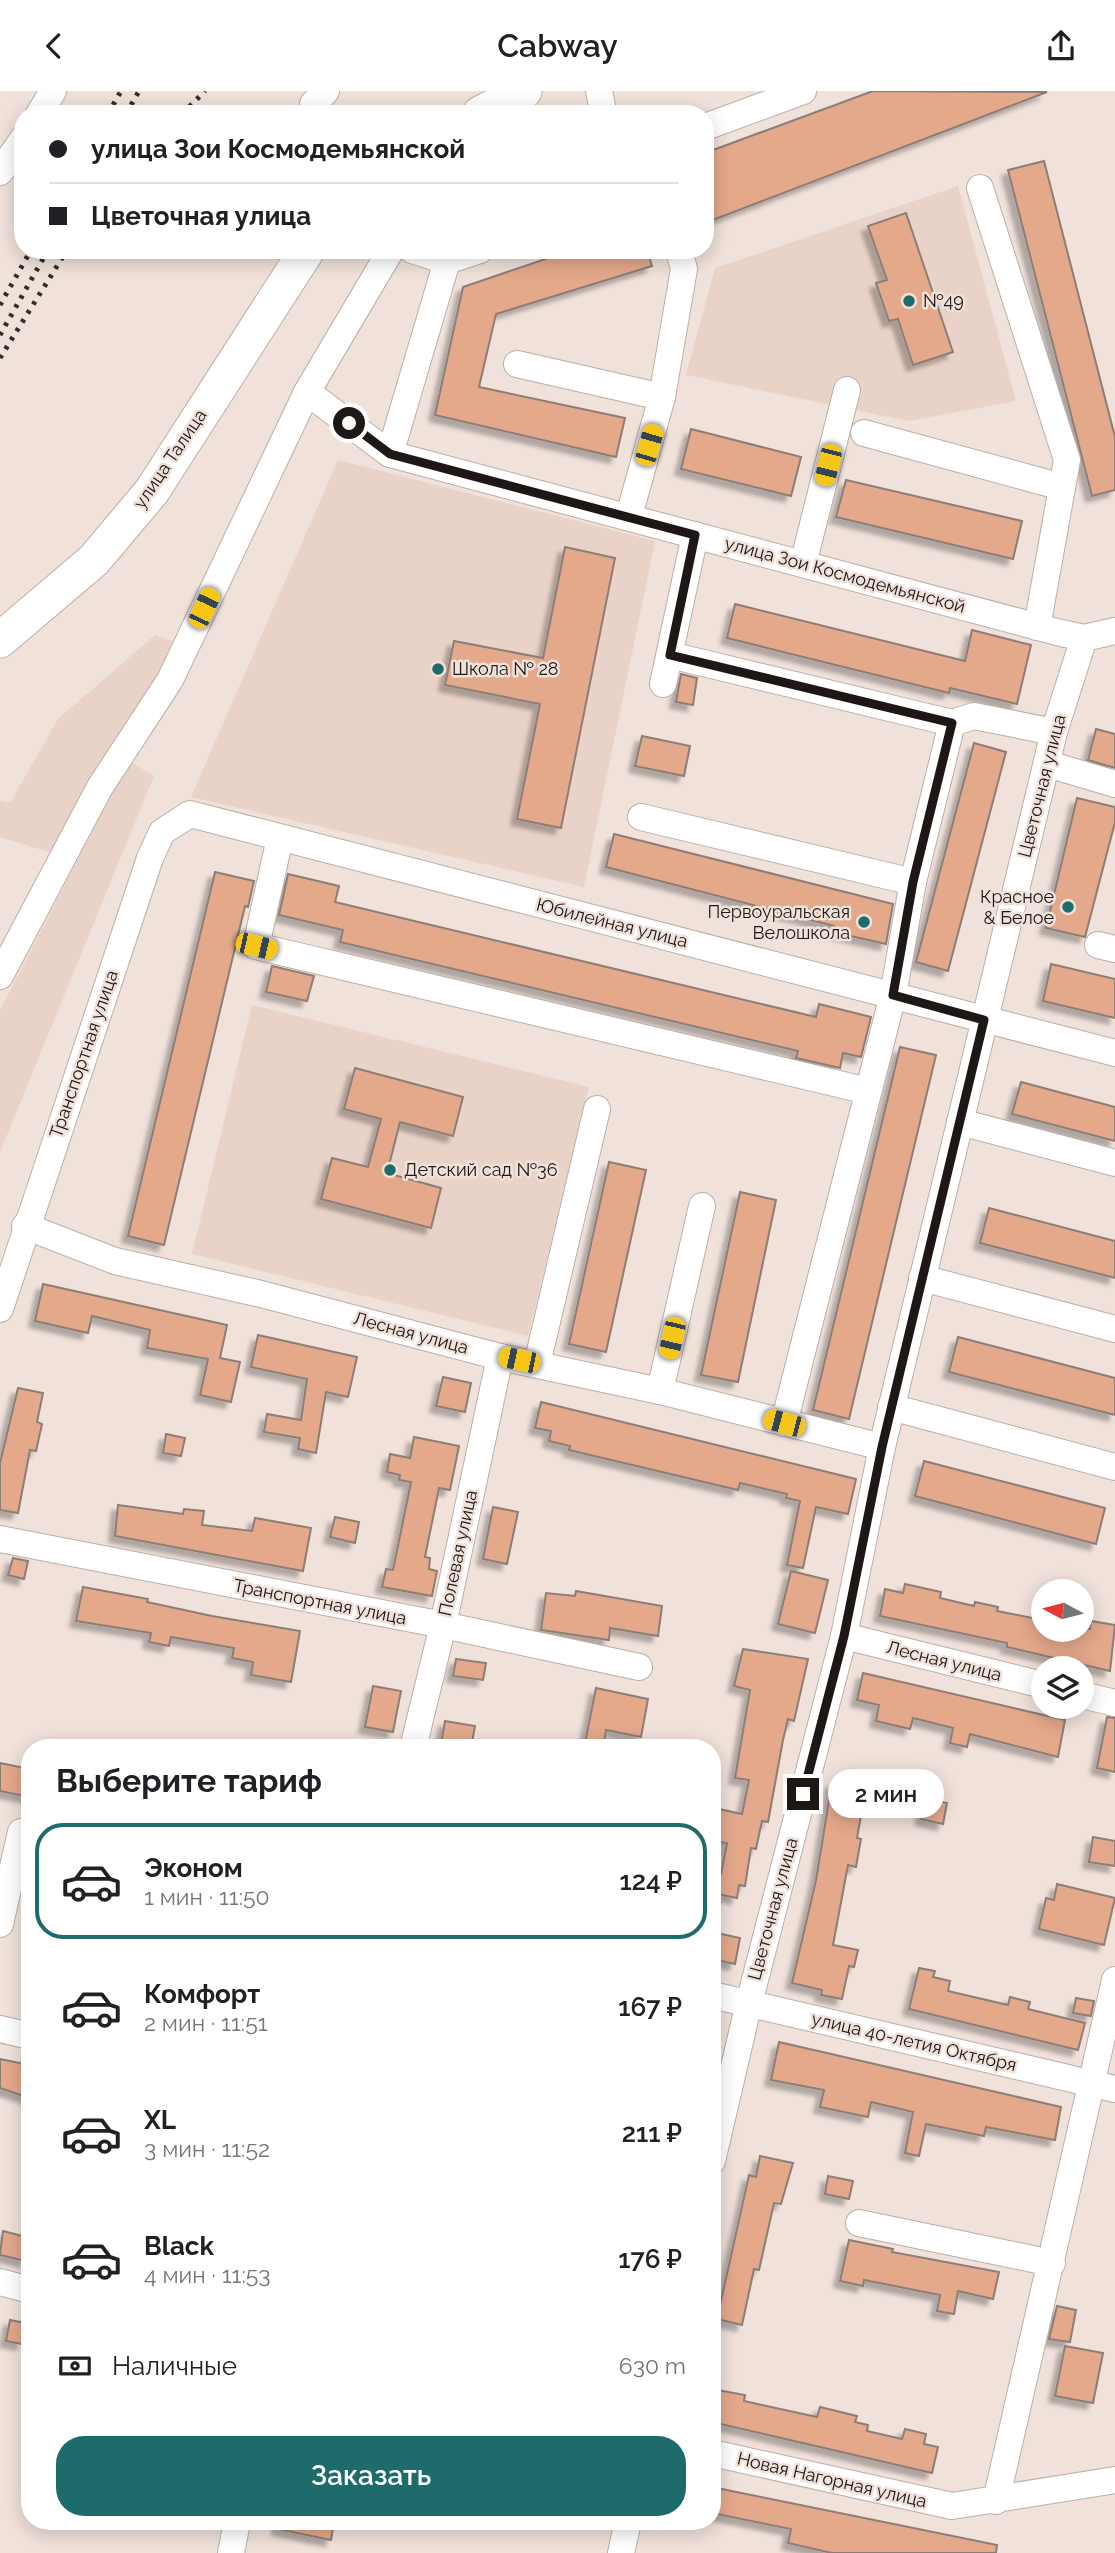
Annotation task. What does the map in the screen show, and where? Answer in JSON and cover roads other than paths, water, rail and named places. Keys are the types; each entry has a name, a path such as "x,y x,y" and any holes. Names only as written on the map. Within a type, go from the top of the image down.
{"main road":[{"path":"497,105 524,91"},
{"name":"улица Талица","path":"0,640 94,560 152,491 301,259"}],"street":[{"path":"714,124 803,91"},
{"path":"0,172 14,152"},
{"path":"980,188 1067,460 1037,627"},
{"path":"0,976 100,787 170,680 307,393 386,259"},
{"path":"441,259 453,259"},
{"path":"629,516 662,397 684,269 681,259"},
{"path":"390,454 447,261"},
{"path":"517,364 662,397"},
{"path":"803,564 847,390"},
{"name":"улица Зои Космодемьянской","path":"307,393 390,454 1037,627 1084,638 1115,631"},
{"path":"864,433 1062,487"},
{"path":"663,684 695,535"},
{"name":"Цветочная улица","path":"721,2123 749,2003 844,1636 891,1407 1054,732 1084,638"},
{"path":"670,655 952,723 974,716 1054,732"},
{"path":"784,1423 893,995 913,882 952,723"},
{"path":"1048,764 1115,784"},
{"name":"Юбилейная улица","path":"190,814 1115,1053"},
{"name":"Транспортная улица","path":"0,1309 25,1226 150,858 162,832 190,814"},
{"path":"641,817 913,882"},
{"path":"280,838 256,946 868,1091"},
{"path":"537,1364 597,1109"},
{"path":"960,1122 1115,1163"},
{"path":"660,1391 702,1206"},
{"name":"Лесная улица","path":"25,1226 115,1261 261,1294 500,1357 660,1391 882,1447"},
{"path":"922,1278 1115,1329"},
{"name":"Полевая улица","path":"415,1739 443,1625 500,1357"},
{"path":"891,1407 1115,1467"},
{"name":"Транспортная улица","path":"0,1539 443,1625 639,1667"},
{"name":"Лесная улица","path":"844,1636 1031,1682"},
{"path":"1094,1698 1115,1703"},
{"path":"0,1924 17,1831"},
{"path":"996,2501 1052,2263 1103,2087 1115,1980"},
{"name":"улица 40-летия Октября","path":"721,1997 1103,2087"},
{"path":"0,2029 21,2034"},
{"path":"859,2223 1052,2263"},
{"path":"0,2282 21,2288"},
{"name":"Новая Нагорная улица","path":"721,2455 953,2506 1115,2480"},
{"path":"231,2553 235,2530"},
{"path":"621,2553 626,2530"}],"railway":[{"path":"113,105 121,91"},
{"path":"131,105 139,91"},
{"path":"191,105 205,91"},
{"path":"0,305 26,259"},
{"path":"0,335 43,259"},
{"path":"0,358 61,259"}],"place":[{"name":"№49","path":"909,301"},
{"name":"Школа № 28","path":"438,669"},
{"name":"Красное & Белое","path":"1068,907"},
{"name":"Первоуральская Велошкола","path":"864,922"},
{"name":"Детский сад №36","path":"390,1170"}]}
